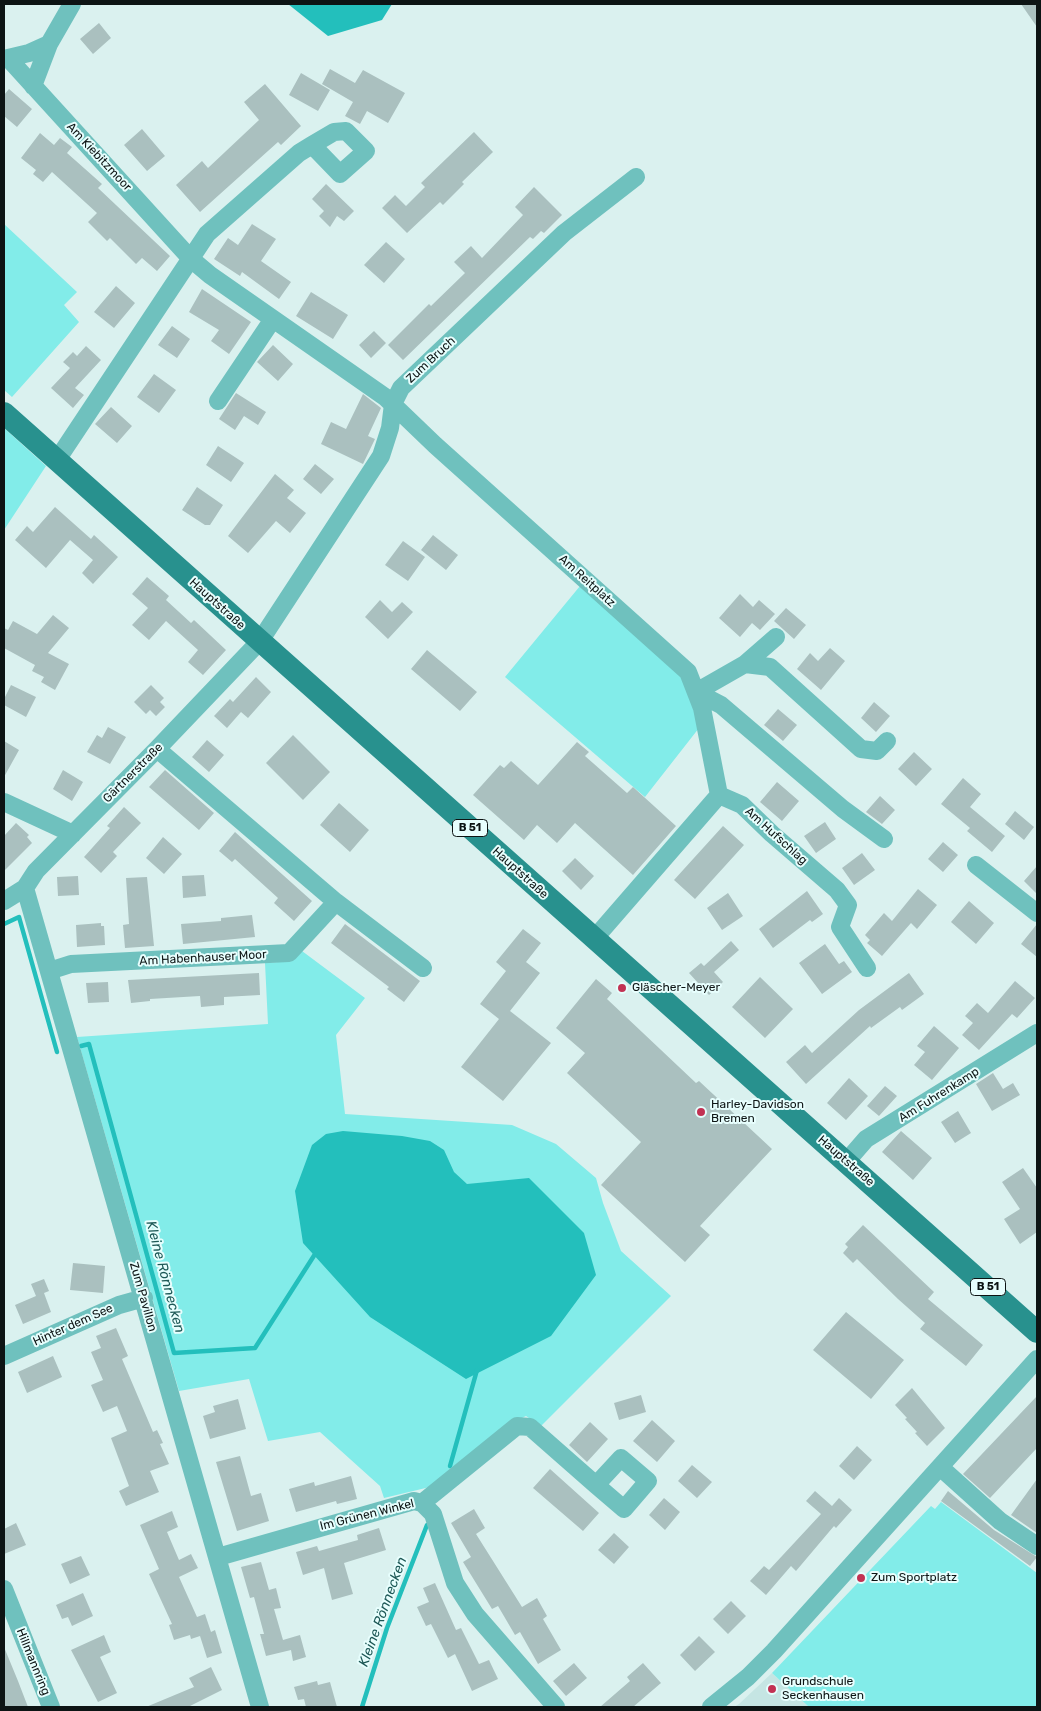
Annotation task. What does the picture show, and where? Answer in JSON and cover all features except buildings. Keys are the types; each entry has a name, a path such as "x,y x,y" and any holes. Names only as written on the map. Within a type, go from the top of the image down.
{"main road":[{"name":"Hauptstraße","path":"4,414 1037,1332"}],"street":[{"path":"33,86 49,44 72,4"},
{"path":"6,59 29,53 49,44"},
{"name":"Am Kiebitzmoor","path":"6,59 191,259 393,404"},
{"path":"57,460 207,234 298,153 312,145"},
{"name":"Zum Bruch","path":"260,641 380,456 390,428 393,404 401,388 564,233 636,177"},
{"path":"218,401 273,319"},
{"name":"Am Reitplatz","path":"393,404 435,445 688,672 702,708 719,795"},
{"path":"696,692 745,664 776,637"},
{"name":"Gärtnerstraße","path":"4,901 25,888 36,871 157,749 260,641"},
{"path":"745,664 770,667 861,749 877,751 887,740"},
{"path":"696,692 720,705 842,809 884,839"},
{"path":"157,749 336,902 423,968"},
{"path":"594,939 719,795"},
{"name":"Am Hufschlag","path":"719,795 742,805 837,890 848,905 840,927 867,968"},
{"path":"4,802 73,834"},
{"path":"976,865 1037,914"},
{"name":"Zum Pavillon","path":"25,888 260,1707"},
{"name":"Am Habenhauser Moor","path":"49,971 71,964 289,953 336,902"},
{"name":"Am Fuhrenkamp","path":"846,1162 866,1139 1037,1033"},
{"name":"Hinter dem See","path":"4,1356 119,1305 144,1298"},
{"path":"711,1707 748,1677 774,1651 1037,1359"},
{"path":"422,1503 517,1426 530,1427 596,1485"},
{"path":"940,1466 1000,1521 1037,1546"},
{"name":"Im Grünen Winkel","path":"218,1557 414,1501 422,1503 433,1514 455,1583 475,1614 556,1707"},
{"name":"Hillmannring","path":"4,1589 52,1707"}],"shaded area":[{"path":"288,4 392,4 382,20 328,36"},
{"path":"4,224 77,292 64,305 79,322 12,397 4,390"},
{"path":"4,428 46,466 4,530"},
{"path":"580,586 686,678 699,728 645,797 505,677"},
{"path":"302,951 365,998 336,1035 345,1114 512,1125 556,1144 596,1178 621,1251 671,1296 541,1426 526,1416 505,1426 434,1486 384,1498 380,1486 320,1432 268,1441 249,1379 179,1391 77,1037 268,1024 265,963 292,961"},
{"path":"343,1131 402,1136 430,1141 444,1150 454,1172 467,1184 529,1178 584,1233 596,1275 551,1336 466,1379 370,1317 303,1243 295,1191 312,1145 326,1134"},
{"path":"941,1502 1037,1573 1037,1707 809,1707 772,1673 931,1506 935,1509"},
{"name":"Grundschule Seckenhausen","path":"772,1673 809,1707 734,1707 739,1704"}],"waterway":[{"name":"Kleine Rönnecken","path":"4,924 19,917 57,1052"},
{"name":"Kleine Rönnecken","path":"81,1046 89,1044 174,1353 255,1348 317,1251"},
{"name":"Kleine Rönnecken","path":"450,1466 477,1370"},
{"name":"Kleine Rönnecken","path":"362,1707 387,1628 427,1525"}],"place":[{"name":"Gläscher-Meyer","path":"622,988"},
{"name":"Harley-Davidson Bremen","path":"701,1112"},
{"name":"Zum Sportplatz","path":"861,1578"},
{"name":"Grundschule Seckenhausen","path":"772,1689"}]}
